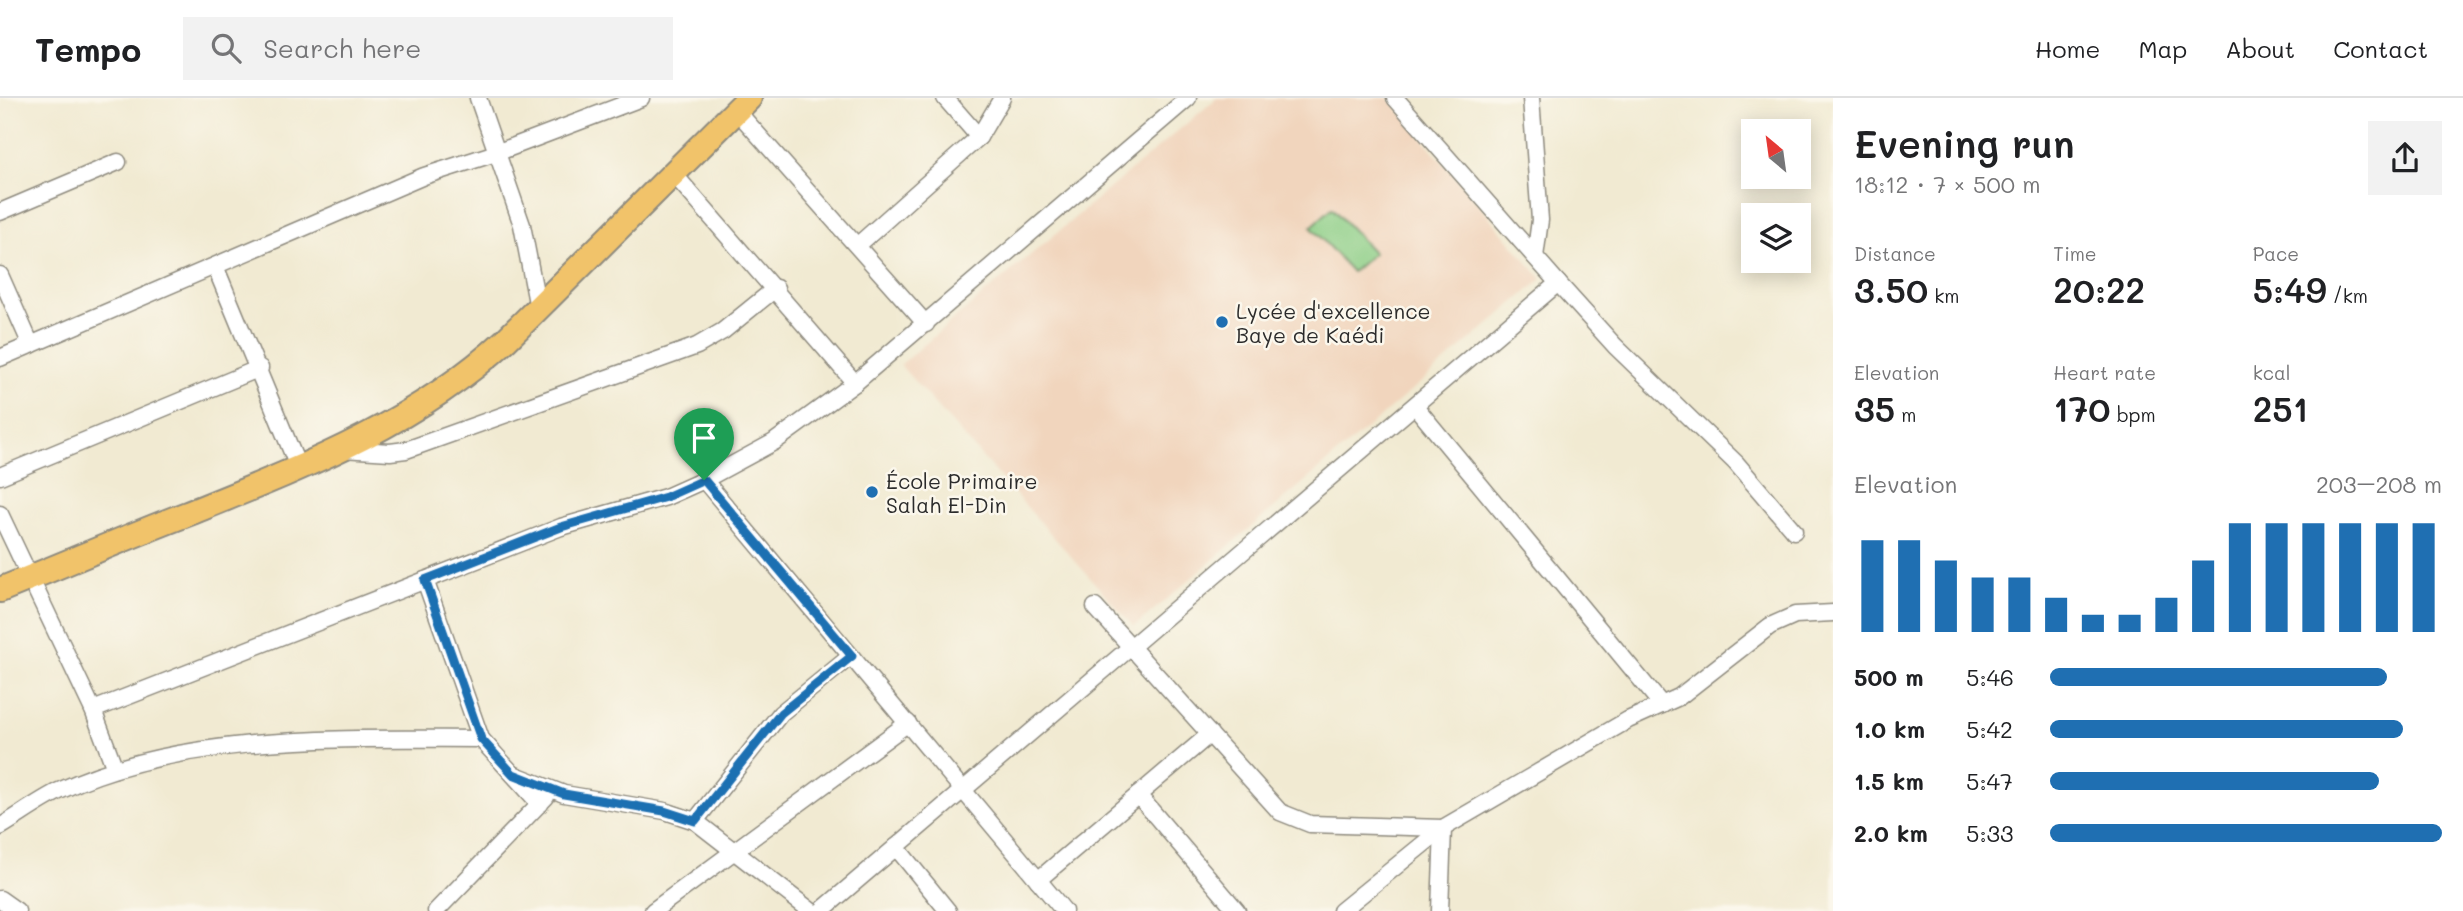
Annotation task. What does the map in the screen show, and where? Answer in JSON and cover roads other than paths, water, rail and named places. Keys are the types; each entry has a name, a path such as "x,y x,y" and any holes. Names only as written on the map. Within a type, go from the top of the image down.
{"main road":[{"path":"0,590 299,469 398,421 432,399 478,366 742,104"}],"street":[{"path":"478,98 523,225 538,308"},
{"path":"0,358 424,176 496,153 641,98"},
{"path":"945,98 979,136"},
{"path":"858,245 979,136 1002,98"},
{"path":"93,710 561,527 666,497 774,442 855,383 1188,98"},
{"path":"1395,98 1615,346 1736,463 1794,531"},
{"path":"1531,98 1541,220 1535,257"},
{"path":"742,104 926,324"},
{"path":"0,212 118,162"},
{"path":"673,173 776,288 855,383"},
{"path":"215,266 260,368 299,469"},
{"path":"0,275 26,347"},
{"path":"513,774 597,802 664,811 695,821 733,852 822,910 1558,283"},
{"path":"343,449 390,452 406,450 697,346 723,331 776,288"},
{"path":"0,350 26,347"},
{"path":"0,476 260,368"},
{"path":"1415,406 1662,705"},
{"path":"704,480 1065,911"},
{"path":"0,514 93,710 115,769"},
{"path":"425,580 481,739 540,804"},
{"path":"1096,607 1280,812 1310,824 1443,828"},
{"path":"1342,911 1443,828 1606,733 1699,683 1781,619 1833,614"},
{"path":"695,821 775,720 852,656"},
{"path":"653,911 908,723"},
{"path":"1038,880 1210,734"},
{"path":"0,827 59,791 115,769 202,751 295,740 481,739"},
{"path":"436,911 553,789"},
{"path":"1138,795 1237,911"},
{"path":"1440,911 1443,828"},
{"path":"895,847 948,911"},
{"path":"0,899 17,911"}],"place":[{"name":"Lycée d'excellence Baye de Kaédi","path":"1222,322"},
{"name":"École Primaire Salah El-Din","path":"872,492"}]}
